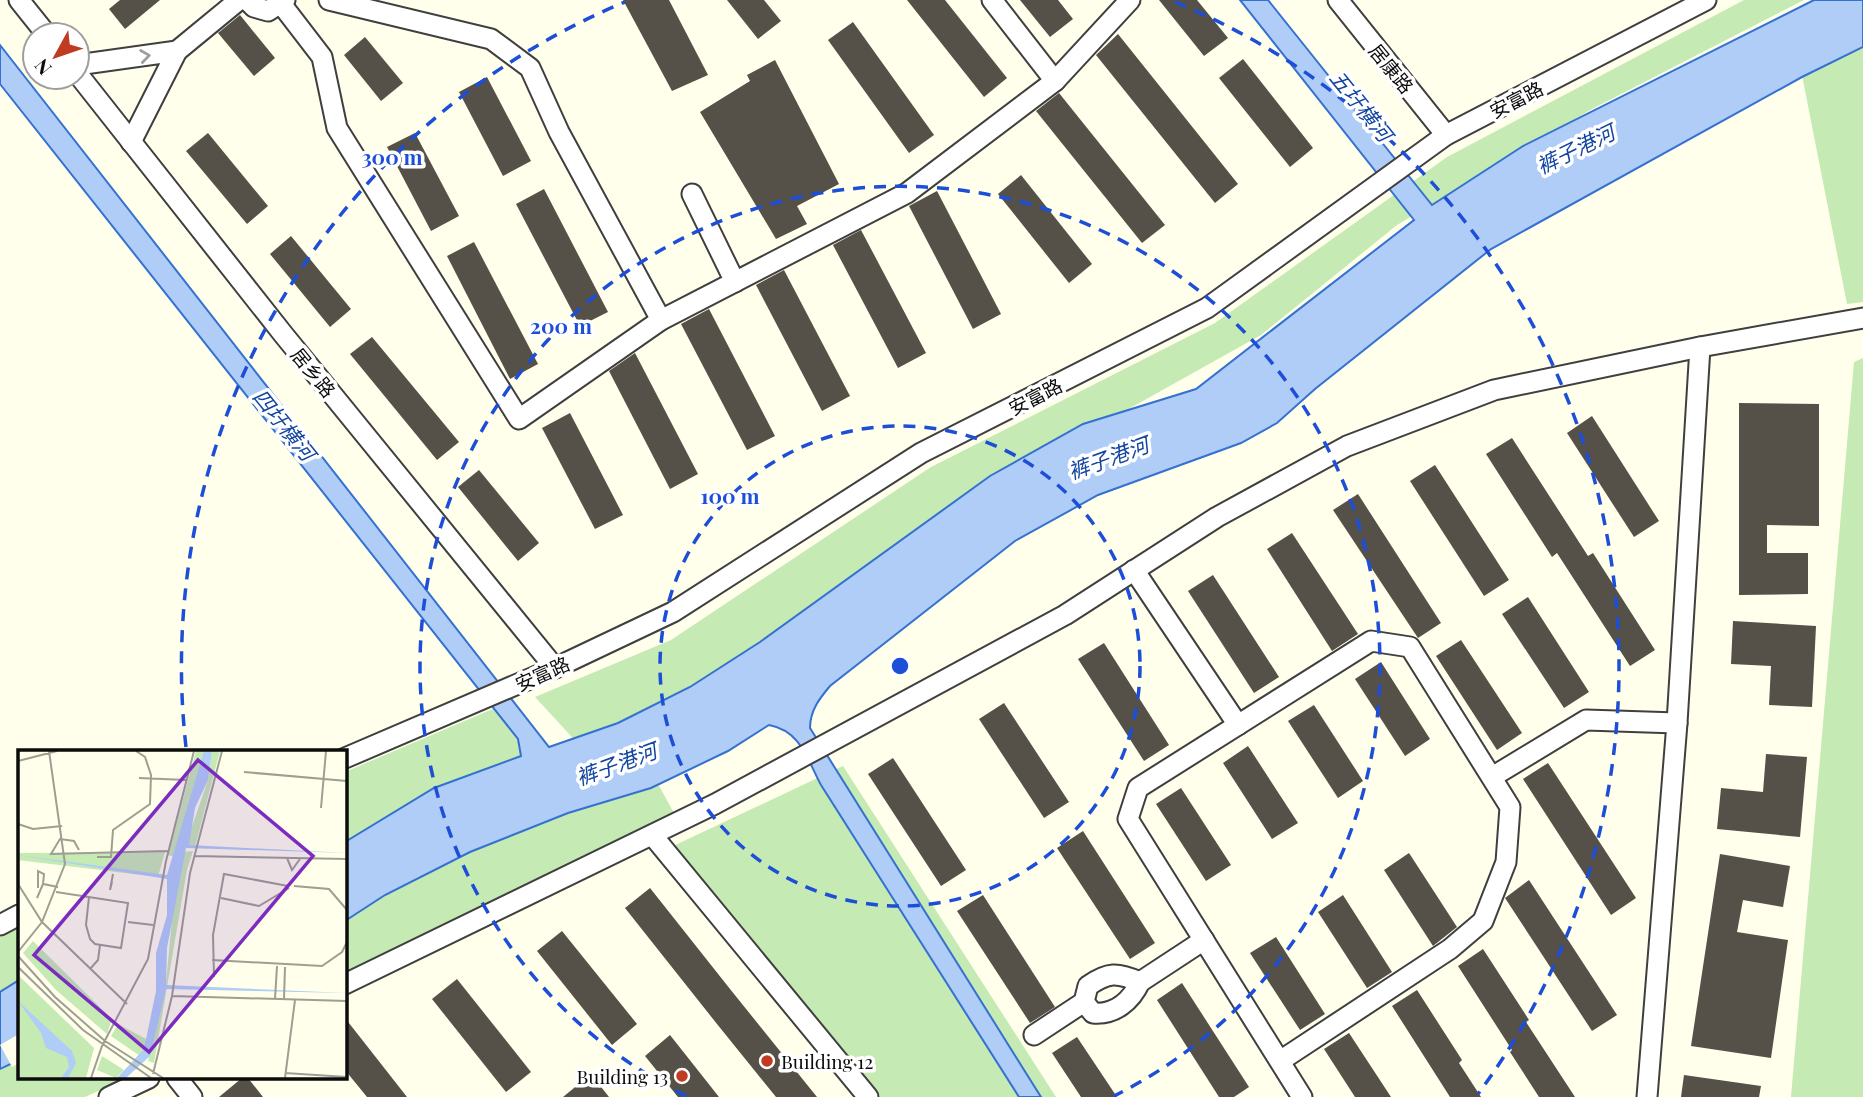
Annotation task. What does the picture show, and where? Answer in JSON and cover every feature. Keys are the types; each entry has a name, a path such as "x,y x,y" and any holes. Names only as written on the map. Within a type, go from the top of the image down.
{"street":[{"path":"19,0 36,21"},
{"path":"131,142 177,51 239,0"},
{"path":"247,0 260,10 268,11 283,2 322,57 337,128 519,419 662,320 908,193 1055,81 1130,0"},
{"path":"329,0 491,39 530,68 559,132 662,320"},
{"path":"992,0 1055,81"},
{"name":"居康路","path":"1338,0 1446,135"},
{"name":"安富路","path":"346,758 555,668 673,612 921,453 1207,308 1446,135 1706,0"},
{"path":"91,63 177,51"},
{"name":"居乡路","path":"91,91 555,668"},
{"path":"692,194 735,282"},
{"path":"346,984 653,836 800,759 1065,615 1217,517 1347,446 1494,390 1700,347 1863,318"},
{"path":"1647,1097 1676,723 1700,347"},
{"path":"1134,569 1238,725"},
{"path":"1280,1061 1450,949 1483,921 1506,862 1510,807 1410,647 1371,641 1138,788 1128,819 1302,1097"},
{"path":"1492,777 1586,720 1676,723"},
{"path":"653,836 868,1097"},
{"path":"0,925 18,916"},
{"path":"1083,1002 1093,1013 1106,1014 1132,998 1140,982 1203,940"},
{"path":"1034,1035 1083,1002 1088,986 1105,974 1121,973 1140,982"},
{"path":"109,1097 145,1080"},
{"path":"179,1080 192,1097"}],"green space":[{"path":"1744,0 1804,0 1592,109 1397,225 1261,335 1048,454 759,665 582,748 535,697 671,640 931,467 1215,323 1447,157"},
{"path":"1863,31 1863,302 1847,304 1799,60"},
{"path":"1863,358 1863,1097 1791,1097 1854,362"},
{"path":"502,705 546,762 346,856 346,772"},
{"path":"843,766 1056,1097 873,1097 671,847"},
{"path":"651,771 675,815 346,973 346,911 446,851"},
{"path":"18,928 18,981 0,992 0,937"},
{"path":"18,1035 18,1080 122,1080 85,1097 0,1097 0,1045"}],"water":[{"path":"1240,0 1268,0 1432,205 1523,146 1814,0 1863,0 1863,47 1802,77 1491,249 1315,389 1277,423 1241,443 1098,495 1015,541 826,691 813,711 810,728 1041,1097 1019,1097 821,785 802,748 789,733 769,725 728,751 651,788 568,813 470,852 385,895 346,920 346,841 434,788 521,756 518,739 0,84 0,45 21,72 21,91 36,91 549,747 618,723 690,687 760,642 990,476 1083,424 1196,389 1414,220"},
{"path":"18,981 18,1060 0,1069 0,992"}],"pier":[{"path":"18,1035 18,1064 12,1067 0,1045"}],"building":[{"path":"120,0 160,0 125,29 109,9"},
{"path":"623,0 669,0 708,75 672,91"},
{"path":"727,0 764,0 781,21 758,39"},
{"path":"907,0 945,0 1007,78 984,97"},
{"path":"1020,0 1058,0 1073,19 1050,37"},
{"path":"1159,0 1197,0 1228,38 1204,56"},
{"path":"240,15 275,58 254,76 218,33"},
{"path":"853,22 934,135 909,153 828,40"},
{"path":"1118,34 1238,184 1215,203 1096,55"},
{"path":"365,37 403,83 381,101 344,55"},
{"path":"1243,59 1313,148 1290,167 1219,78"},
{"path":"775,60 839,184 797,206 807,224 776,239 700,112 750,81 747,75"},
{"path":"487,77 531,161 503,176 459,92"},
{"path":"1059,93 1165,225 1142,243 1036,111"},
{"path":"208,133 268,206 247,224 186,151"},
{"path":"415,133 459,216 431,231 387,147"},
{"path":"1021,175 1092,264 1069,283 998,194"},
{"path":"544,189 608,312 580,326 516,204"},
{"path":"937,191 1001,314 973,329 909,206"},
{"path":"861,230 926,353 898,368 833,245"},
{"path":"291,236 351,309 330,327 270,254"},
{"path":"474,242 538,364 510,379 447,256"},
{"path":"784,270 850,396 822,411 756,285"},
{"path":"709,309 775,436 747,450 681,324"},
{"path":"372,337 459,442 437,460 350,354"},
{"path":"635,353 698,474 670,489 609,371"},
{"path":"1739,403 1819,404 1819,526 1767,525 1767,553 1808,553 1808,594 1739,595"},
{"path":"570,413 623,515 595,529 542,428"},
{"path":"1592,416 1659,521 1634,537 1567,433"},
{"path":"1512,438 1588,556 1593,553 1655,650 1630,666 1557,553 1552,557 1486,454"},
{"path":"1435,465 1509,580 1484,596 1410,481"},
{"path":"479,470 539,543 518,561 458,487"},
{"path":"1358,494 1441,623 1418,638 1333,510"},
{"path":"1292,533 1358,634 1332,651 1267,549"},
{"path":"1213,575 1279,677 1254,693 1188,591"},
{"path":"1528,597 1589,692 1564,708 1502,614"},
{"path":"1733,621 1816,626 1812,707 1769,705 1771,666 1731,664"},
{"path":"1461,640 1522,733 1497,750 1436,656"},
{"path":"1104,643 1169,745 1144,761 1078,659"},
{"path":"1381,662 1430,739 1405,756 1355,679"},
{"path":"1004,703 1069,802 1044,818 979,719"},
{"path":"1314,705 1363,781 1338,798 1288,721"},
{"path":"1248,746 1298,823 1272,839 1223,763"},
{"path":"1766,754 1807,757 1800,837 1717,829 1721,788 1763,792"},
{"path":"893,758 966,870 941,886 868,774"},
{"path":"1548,763 1636,898 1611,915 1523,779"},
{"path":"1181,788 1231,865 1206,881 1156,804"},
{"path":"1083,831 1155,943 1130,959 1057,848"},
{"path":"1409,853 1457,927 1433,946 1384,870"},
{"path":"1720,854 1790,866 1783,907 1743,900 1737,932 1788,940 1771,1058 1691,1046"},
{"path":"1529,880 1617,1015 1592,1031 1505,898"},
{"path":"650,888 817,1097 776,1097 717,1024 625,908"},
{"path":"983,895 1055,1007 1030,1023 957,911"},
{"path":"1343,895 1392,972 1367,988 1318,912"},
{"path":"562,931 637,1024 612,1045 537,951"},
{"path":"1276,937 1325,1014 1300,1030 1250,953"},
{"path":"1483,949 1575,1097 1539,1097 1510,1052 1512,1050 1458,966"},
{"path":"457,979 531,1072 506,1092 432,999"},
{"path":"1182,983 1249,1087 1234,1097 1219,1097 1157,1000"},
{"path":"1417,990 1462,1060 1459,1063 1481,1097 1450,1097 1392,1006"},
{"path":"346,1019 407,1097 367,1097 346,1071"},
{"path":"1349,1033 1391,1097 1355,1097 1324,1049"},
{"name":"Building 13","path":"670,1035 719,1097 678,1097 645,1056"},
{"path":"1077,1037 1117,1097 1081,1097 1052,1053"},
{"path":"591,1074 609,1097 563,1097"},
{"path":"1684,1075 1761,1086 1759,1097 1681,1097"},
{"path":"240,1080 250,1080 263,1097 219,1097"}],"place":[{"name":"Building 12","path":"767,1061"},
{"name":"Building 13","path":"682,1076"}],"water label":[{"name":"五圩横河","path":"1362,105"},
{"name":"裤子港河","path":"1575,148"},
{"name":"四圩横河","path":"285,424"},
{"name":"裤子港河","path":"1108,457"},
{"name":"裤子港河","path":"616,763"}]}
